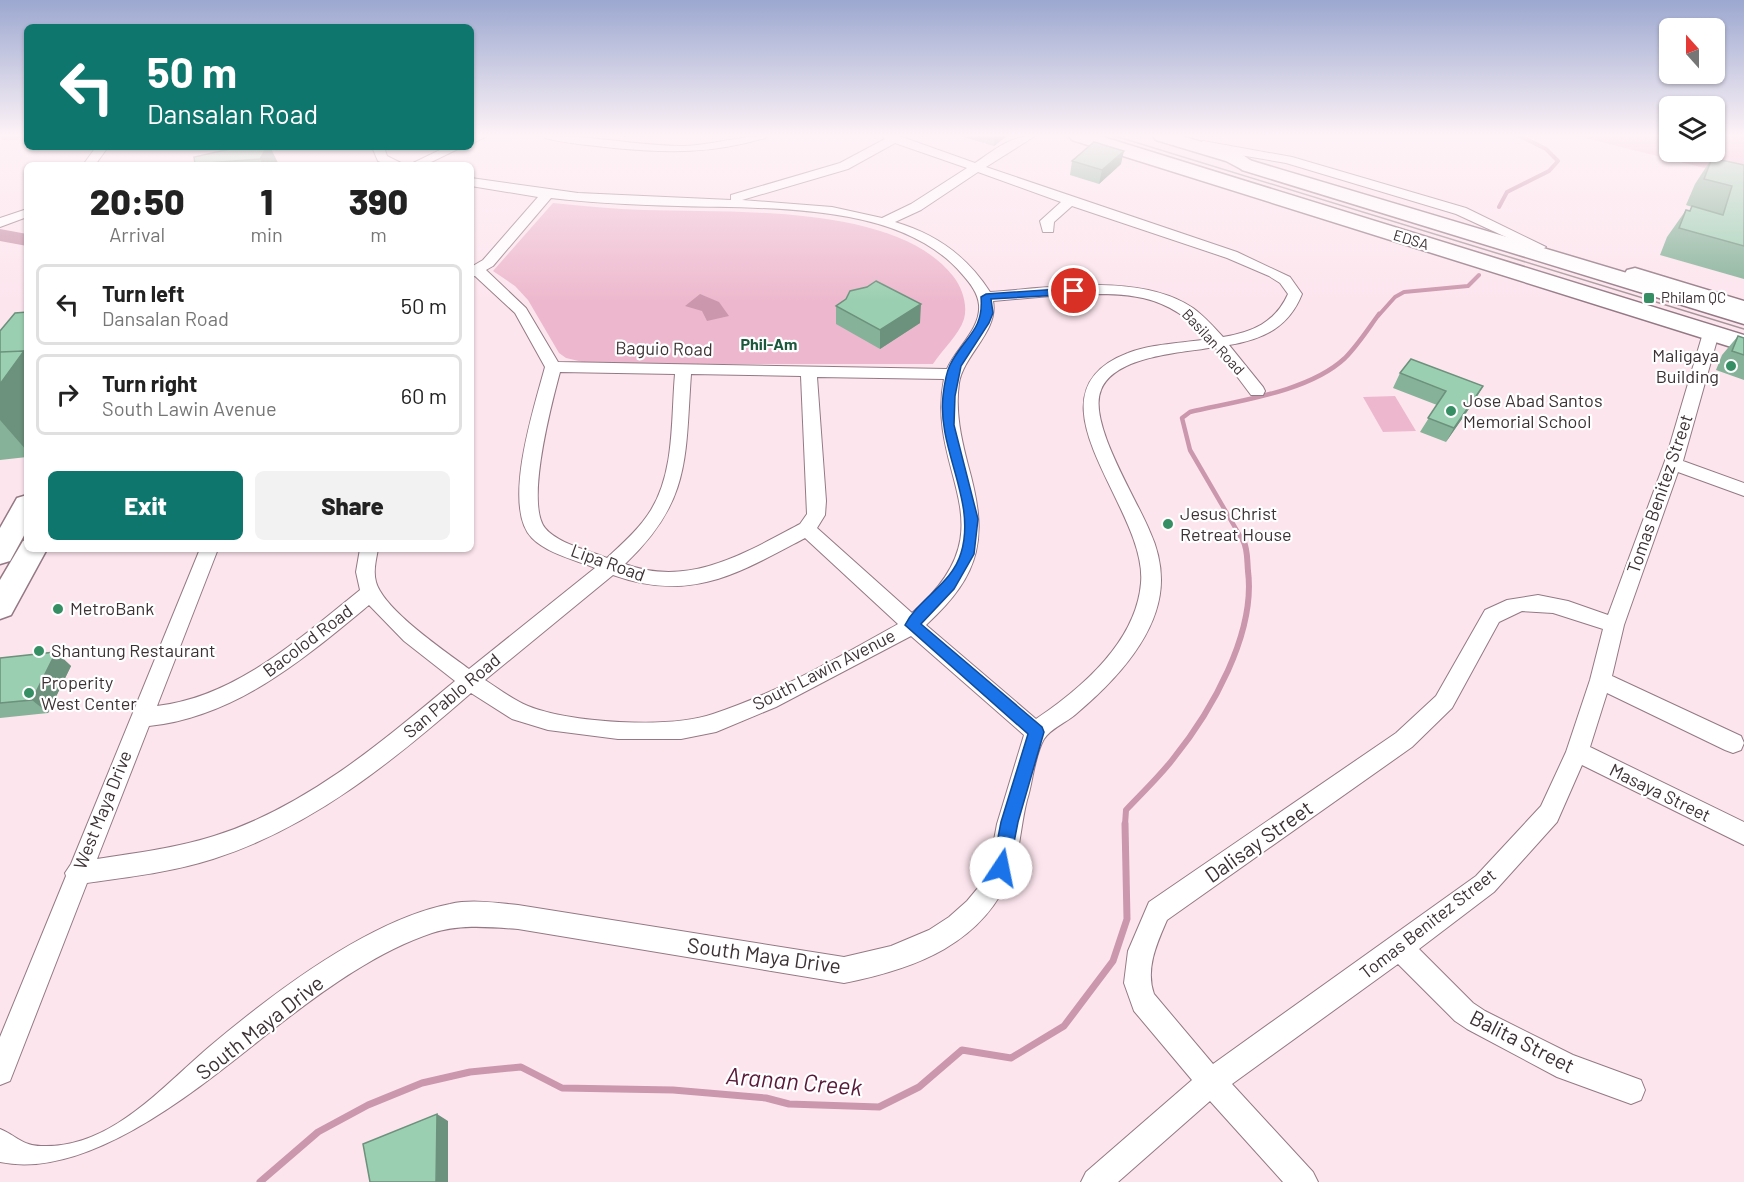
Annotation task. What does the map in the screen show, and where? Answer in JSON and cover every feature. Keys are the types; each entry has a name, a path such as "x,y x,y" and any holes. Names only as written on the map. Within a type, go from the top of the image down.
{"highway":[{"name":"EDSA","path":"1256,191 1744,343"},
{"name":"EDSA","path":"1336,191 1744,316"}],"main road":[{"name":"EDSA","path":"1389,207 1412,209 1744,308"},
{"path":"0,553 24,511"},
{"path":"0,607 31,552"}],"street":[{"path":"530,191 642,201 721,202 786,207 883,222 936,244 960,263 986,297"},
{"path":"721,202 758,191"},
{"path":"883,222 916,207 941,191"},
{"path":"808,372 817,501 816,515 807,529 912,625 1036,732 1060,715 1113,668 1139,625 1149,598 1151,570 1145,542 1100,444 1092,418 1091,395 1102,378 1134,356 1244,338 1269,329 1284,317 1293,300 1293,290 1285,280 1274,273 1232,255 1044,191"},
{"path":"1396,191 1461,211 1539,247"},
{"path":"548,194 488,263 474,271 521,311 536,333 553,367"},
{"path":"1048,229 1047,221 1070,201"},
{"path":"0,223 24,214"},
{"name":"Basilan Road","path":"986,297 1096,290 1151,295 1176,303 1189,312 1217,342 1257,391"},
{"name":"South Lawin Avenue","path":"370,593 412,636 469,680 515,710 563,724 625,731 688,729 718,723 797,688 912,625 949,586 967,554 972,519 949,425 949,396 955,366 984,323 988,313 986,297"},
{"name":"Tomas Benitez Street","path":"1096,1182 1211,1082 1400,948 1485,884 1549,814 1577,752 1601,680 1614,625 1673,464 1710,333"},
{"name":"Baguio Road","path":"553,367 953,374"},
{"name":"Lipa Road","path":"553,367 529,474 531,518 534,527 549,541 640,577 689,581 731,568 807,529"},
{"name":"San Pablo Road","path":"77,873 197,853 289,817 325,796 362,770 610,565 657,516 669,492 675,467 683,369"},
{"path":"1673,464 1744,490"},
{"name":"West Maya Drive","path":"0,1071 207,552"},
{"path":"369,552 366,580 370,593"},
{"name":"Bacolod Road","path":"141,717 180,712 259,678 286,660 370,593"},
{"name":"Dalisay Street","path":"1303,1182 1211,1082 1143,1002 1137,983 1141,951 1158,911 1404,740 1444,702 1492,616 1503,609 1542,602 1614,625"},
{"path":"1601,680 1733,743"},
{"name":"South Maya Drive","path":"0,1143 16,1155 32,1161 63,1160 83,1156 105,1147 126,1135 165,1106 264,1020 316,982 398,935 449,916 472,914 518,917 844,970 905,954 939,938 968,918 982,906 993,888 1001,868 1010,822 1036,732"},
{"name":"Masaya Street","path":"1577,752 1744,834"},
{"name":"Balita Street","path":"1400,948 1464,1012 1476,1020 1567,1067 1631,1090"}],"shaded area":[{"path":"553,203 633,210 720,211 809,217 853,224 893,235 927,252 953,276 965,302 964,319 954,337 933,364 591,364 566,358 559,353 528,300 515,286 493,271"},
{"path":"700,294 719,302 729,316 707,321 702,311 685,306"},
{"path":"1395,396 1416,431 1383,432 1363,397"}],"building":[{"path":"1730,191 1744,191 1744,246 1679,228 1686,210 1690,211 1692,206 1723,215"},
{"path":"876,281 921,304 880,330 836,306 846,299 850,291 867,287"},
{"path":"24,312 24,351 0,352 0,331 15,313"},
{"path":"1738,336 1744,338 1744,355 1732,351"},
{"path":"24,351 0,384 0,352"},
{"path":"1411,359 1483,386 1454,428 1428,418 1446,391 1400,373"},
{"path":"56,652 32,700 0,703 0,658"},
{"path":"437,1114 436,1182 370,1182 363,1144"}],"waterway":[{"path":"1499,207 1509,191"},
{"path":"0,235 24,239"},
{"name":"Aranan Creek","path":"1378,316 1395,297 1404,292 1468,286 1479,275"},
{"name":"Aranan Creek","path":"1243,541 1190,450 1182,418 1190,412 1272,394 1330,370 1345,358 1379,314"},
{"name":"Aranan Creek","path":"1125,825 1126,810 1162,772 1187,740 1202,719 1228,671 1238,646 1249,595 1247,555 1243,540"},
{"name":"Aranan Creek","path":"260,1182 318,1132 368,1105 422,1083 470,1072 521,1067 562,1088 673,1090 766,1098 789,1104 879,1107 919,1087 962,1050 1011,1058 1064,1026 1113,961 1127,919 1125,825"}],"tram line":[{"path":"1295,191 1744,329"}],"place":[{"name":"Philam QC","path":"1649,298"},
{"name":"Maligaya Building","path":"1731,366"},
{"name":"Jose Abad Santos Memorial School","path":"1451,411"},
{"name":"Jesus Christ Retreat House","path":"1168,524"},
{"name":"MetroBank","path":"58,609"},
{"name":"Shantung Restaurant","path":"39,651"},
{"name":"Properity West Center","path":"29,693"}],"district":[{"name":"Phil-Am","path":"769,344"}],"route":[{"path":"1001,868 1010,822 1036,732 912,625 949,586 967,554 971,538 972,519 949,425 949,396 955,366 975,339 988,313 986,297 1074,291"}]}
